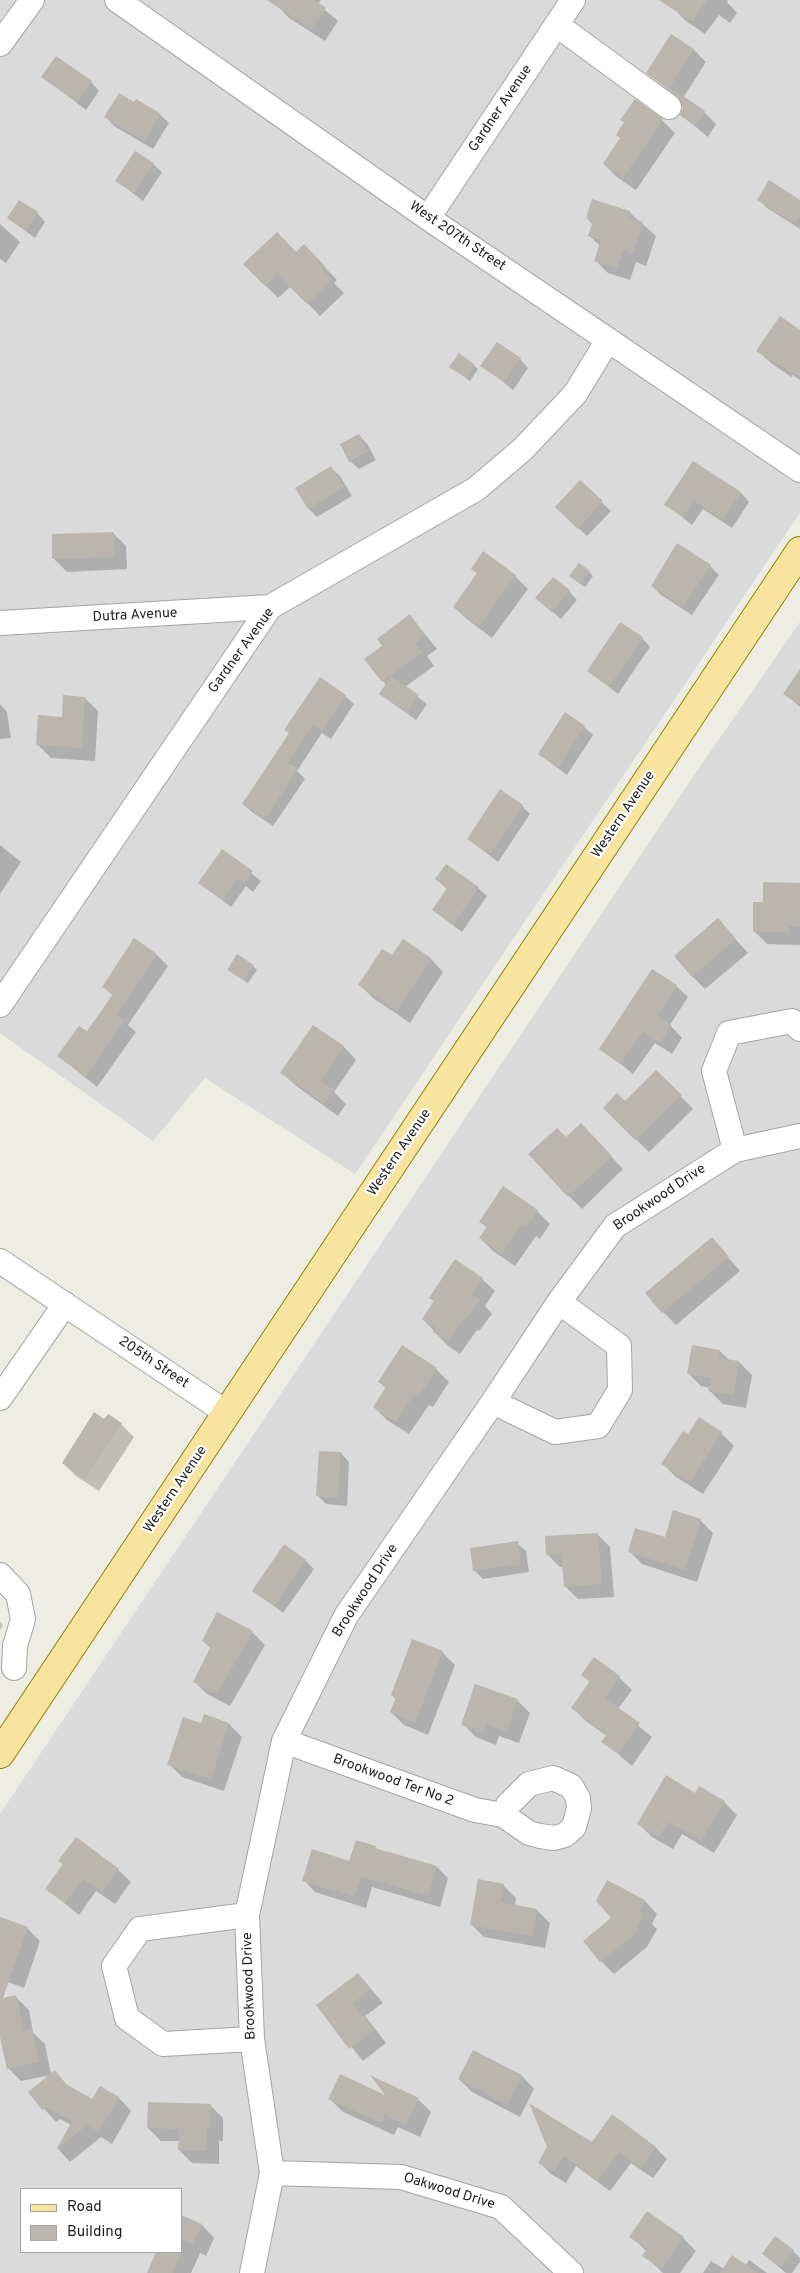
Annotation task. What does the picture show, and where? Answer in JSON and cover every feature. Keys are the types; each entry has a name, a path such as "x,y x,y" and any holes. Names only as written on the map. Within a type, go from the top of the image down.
{"main road":[{"name":"Western Avenue","path":"0,1754 796,565"}],"street":[{"path":"0,44 32,0"},
{"name":"West 207th Street","path":"117,0 428,218 800,470"},
{"name":"Gardner Avenue","path":"428,218 573,0"},
{"path":"557,25 669,106"},
{"name":"Gardner Avenue","path":"0,1005 270,607 476,489 523,448 575,394 608,340"},
{"name":"Dutra Avenue","path":"0,623 270,607"},
{"path":"735,1150 714,1072 729,1033 792,1021 800,1029"},
{"name":"Brookwood Drive","path":"252,2273 272,2173 252,2039 247,1915 284,1741 346,1616 493,1402 559,1302 614,1226 735,1150 800,1136"},
{"name":"205th Street","path":"0,1261 227,1413"},
{"path":"493,1402 555,1432 598,1426 620,1390 619,1346 559,1302"},
{"path":"0,1398 72,1309"},
{"path":"0,1575 18,1594 23,1619 7,1667 46,1685"},
{"name":"Brookwood Ter No 2","path":"284,1741 475,1810 504,1815"},
{"path":"247,1915 140,1929 114,1966 127,2018 163,2044 252,2039"},
{"name":"Oakwood Drive","path":"272,2173 401,2177 501,2208 571,2273"}],"shaded area":[{"path":"0,0 800,0 800,513 355,1174 205,1078 153,1141 0,1033"},
{"path":"800,622 800,2273 0,2273 0,1814 690,781"}],"building":[{"path":"267,0 314,0 326,8 311,29"},
{"path":"659,0 707,0 692,22"},
{"path":"671,34 694,49 670,87 705,111 695,126 680,115 683,108 677,96 646,73"},
{"path":"56,56 92,81 77,102 41,77"},
{"path":"119,93 134,102 136,99 161,114 144,141 104,117"},
{"path":"635,99 663,119 623,178 603,164 620,138 616,135 624,122 620,120"},
{"path":"135,151 154,163 134,193 115,181"},
{"path":"769,180 800,200 800,217 795,224 757,200"},
{"path":"592,199 630,211 630,218 643,222 633,254 623,250 617,268 594,261 601,240 588,236 593,221 586,218"},
{"path":"19,200 38,212 26,231 7,218"},
{"path":"277,232 296,252 304,244 325,266 322,269 332,279 307,304 277,274 265,286 243,264"},
{"path":"780,316 800,330 800,377 756,351"},
{"path":"497,342 521,358 504,382 480,366"},
{"path":"459,353 475,365 466,378 449,367"},
{"path":"359,434 368,451 349,462 340,444"},
{"path":"693,461 741,492 723,520 694,501 683,517 664,505"},
{"path":"331,466 344,487 308,509 295,488"},
{"path":"580,480 603,501 578,529 555,507"},
{"path":"114,532 115,557 52,559 52,534"},
{"path":"677,543 711,565 683,607 651,586"},
{"path":"483,551 516,575 479,626 453,607 477,573 471,569"},
{"path":"579,563 590,571 580,584 569,576"},
{"path":"553,577 570,590 552,612 535,598"},
{"path":"410,614 425,635 415,643 422,652 382,682 364,659 382,646 377,639"},
{"path":"620,622 643,637 609,687 587,671"},
{"path":"800,669 800,705 783,694"},
{"path":"391,676 419,695 407,713 379,694"},
{"path":"320,677 346,695 322,731 313,725 288,763 298,769 265,819 242,804 289,733 284,730"},
{"path":"63,695 85,697 82,748 36,745 38,715 62,717"},
{"path":"565,712 585,726 558,767 538,754"},
{"path":"500,789 523,805 490,854 467,839"},
{"path":"222,849 253,871 244,884 237,879 222,900 198,883"},
{"path":"446,864 479,887 453,925 432,910 447,888 435,879"},
{"path":"763,882 800,883 800,926 789,926 789,932 753,932 753,902 763,902"},
{"path":"718,918 736,939 692,977 674,956"},
{"path":"134,938 157,954 117,1014 125,1020 86,1077 57,1056 79,1026 87,1031 113,994 102,987"},
{"path":"403,939 431,958 397,1011 358,985 382,949 392,955"},
{"path":"237,954 254,965 244,980 227,970"},
{"path":"652,969 677,985 657,1016 671,1025 660,1043 643,1032 620,1064 599,1049"},
{"path":"313,1025 344,1046 321,1081 334,1090 325,1104 280,1073"},
{"path":"656,1070 682,1095 635,1140 603,1108 617,1093 625,1101"},
{"path":"581,1123 612,1156 568,1197 528,1154 557,1128 566,1137"},
{"path":"503,1186 538,1210 526,1227 522,1224 502,1254 479,1238 487,1227 479,1222"},
{"path":"712,1237 729,1257 662,1313 645,1293"},
{"path":"455,1259 483,1278 472,1294 480,1300 447,1342 433,1332 436,1328 422,1319 434,1301 429,1298"},
{"path":"402,1345 437,1368 419,1396 415,1393 396,1422 373,1407 386,1387 378,1382"},
{"path":"692,1345 720,1350 719,1358 739,1361 734,1395 708,1391 711,1378 687,1374"},
{"path":"94,1412 104,1419 108,1414 122,1423 85,1479 62,1463"},
{"path":"699,1417 722,1432 690,1482 661,1464 683,1431 688,1434"},
{"path":"319,1451 341,1452 338,1498 316,1496"},
{"path":"673,1510 701,1519 685,1570 628,1552 635,1528 665,1537"},
{"path":"598,1533 602,1584 564,1587 561,1554 546,1555 545,1536"},
{"path":"518,1541 521,1564 473,1571 470,1548"},
{"path":"284,1544 306,1560 274,1606 252,1591"},
{"path":"217,1612 253,1631 217,1694 193,1682 211,1646 202,1641"},
{"path":"412,1639 443,1651 415,1723 390,1712 396,1697 391,1695"},
{"path":"594,1657 620,1676 605,1698 640,1723 618,1754 601,1742 607,1734 571,1708 590,1681 581,1675"},
{"path":"475,1684 518,1699 507,1731 486,1724 483,1733 461,1725"},
{"path":"204,1714 229,1723 211,1779 167,1765 183,1717 201,1723"},
{"path":"666,1775 695,1793 699,1786 725,1801 701,1841 668,1822 659,1837 637,1824"},
{"path":"76,1837 119,1869 102,1892 83,1879 65,1903 45,1889 63,1864 58,1861"},
{"path":"356,1840 376,1846 375,1848 437,1866 428,1896 361,1877 354,1897 302,1881 312,1849 349,1861"},
{"path":"478,1879 504,1884 500,1902 537,1909 532,1936 470,1925"},
{"path":"607,1880 645,1900 640,1910 644,1915 634,1935 600,1962 583,1941 611,1918 596,1901"},
{"path":"0,1917 28,1927 3,1998 16,1995 24,2031 32,2029 39,2062 7,2069 0,2037"},
{"path":"358,1973 371,1989 353,2003 374,2030 349,2049 316,2005"},
{"path":"473,2050 522,2075 507,2105 458,2079"},
{"path":"55,2070 66,2084 92,2099 100,2086 119,2097 99,2132 87,2125 56,2150 72,2121 46,2107 42,2110 28,2092"},
{"path":"340,2074 385,2095 370,2075 419,2098 406,2125 385,2115 381,2123 328,2099"},
{"path":"148,2102 211,2104 210,2129 207,2129 206,2151 178,2150 179,2129 147,2128"},
{"path":"529,2103 592,2142 612,2114 656,2147 641,2168 619,2152 598,2181 564,2156 554,2172 538,2163 547,2147"},
{"path":"647,2211 684,2237 661,2269 642,2256 647,2249 629,2237"},
{"path":"182,2215 202,2224 193,2244 182,2239"},
{"path":"775,2236 794,2250 781,2268 762,2254"},
{"path":"156,2253 182,2253 173,2273 147,2273"},
{"path":"732,2255 758,2273 720,2273"}]}
